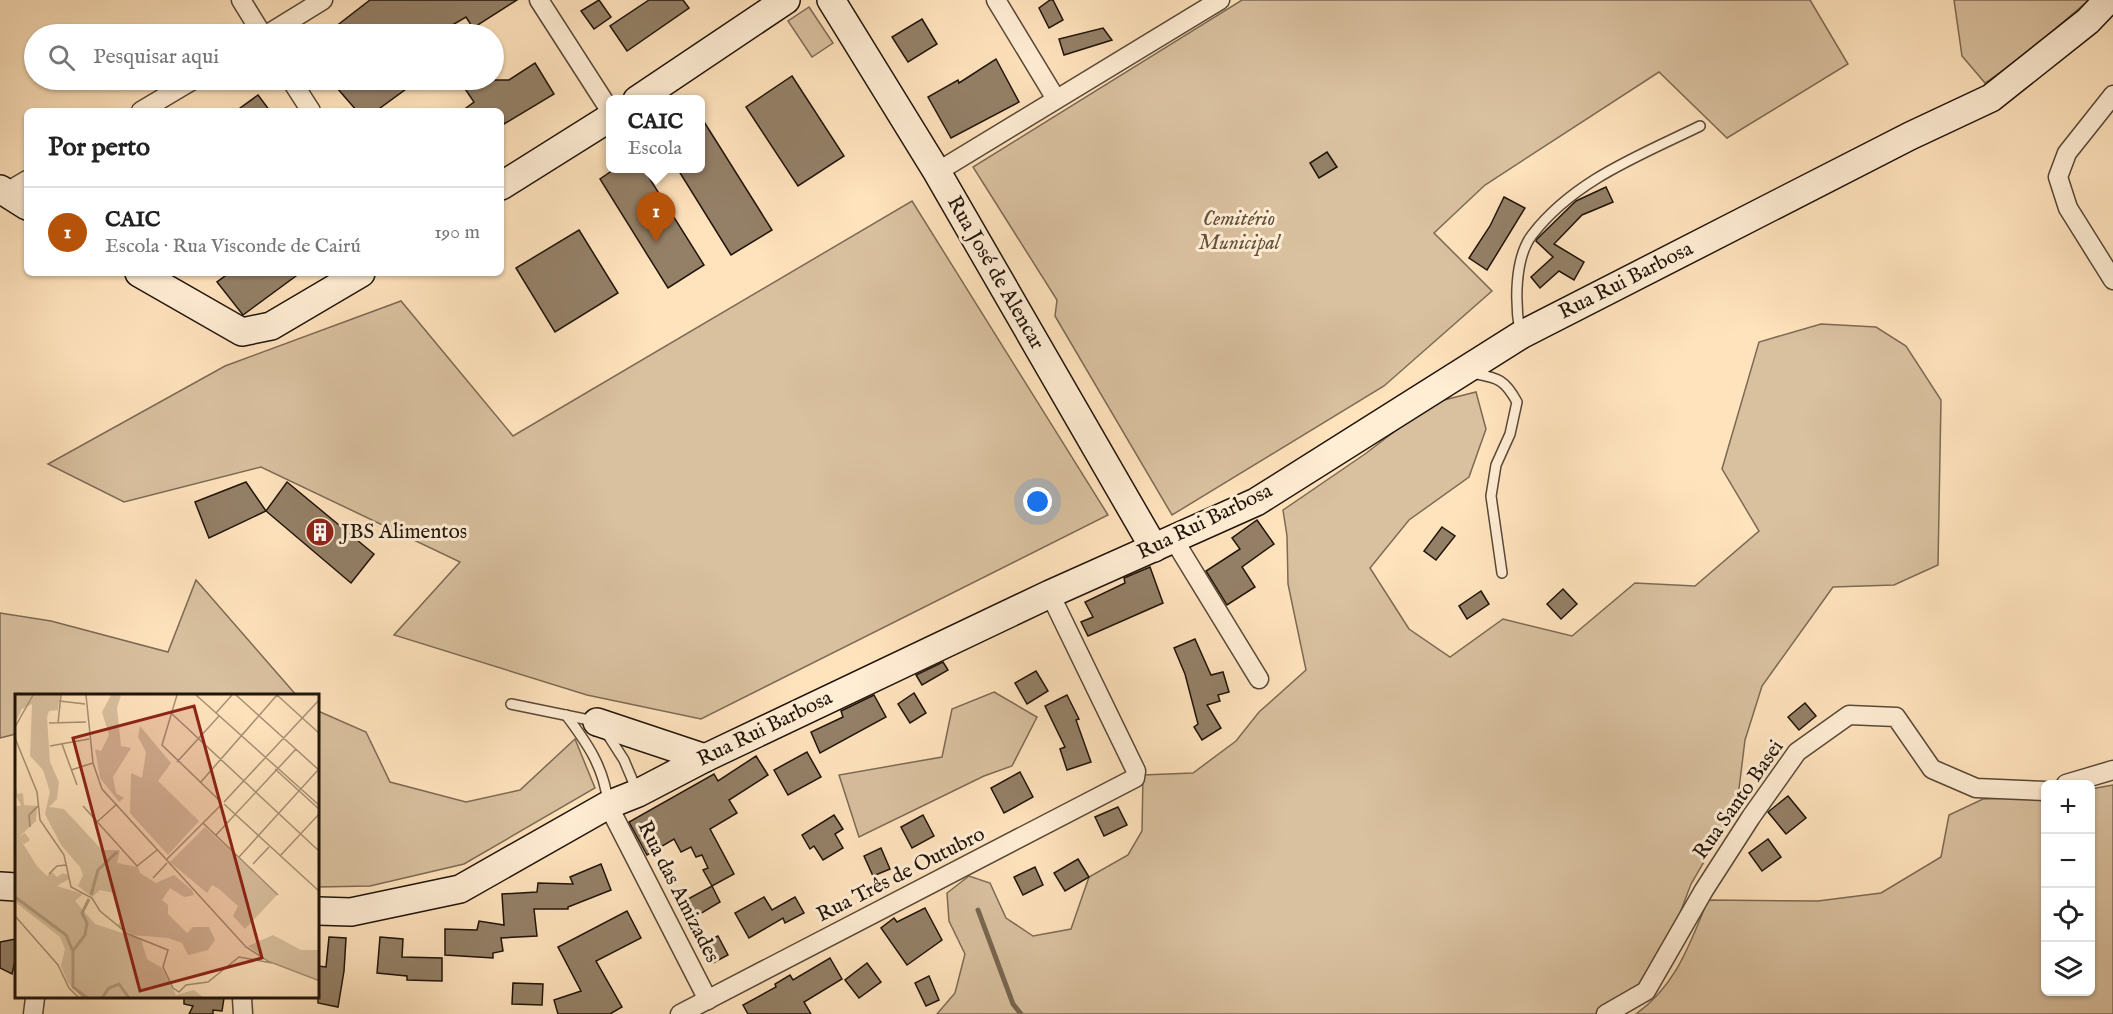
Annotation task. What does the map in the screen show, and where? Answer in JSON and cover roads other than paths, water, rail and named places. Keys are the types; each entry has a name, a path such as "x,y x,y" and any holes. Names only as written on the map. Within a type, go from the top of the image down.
{"main road":[{"path":"643,95 786,0"},
{"name":"Rua José de Alencar","path":"831,0 1164,544"},
{"name":"Rua Rui Barbosa","path":"320,911 351,912 460,889 608,806 638,794 705,758 1050,594 1256,502 1462,370 1521,335 1990,98 2088,21 2108,0"},
{"path":"504,184 606,120"},
{"path":"144,276 242,332 271,326 356,276"},
{"path":"597,722 705,758"},
{"path":"0,885 15,887"}],"street":[{"path":"241,0 256,24"},
{"path":"284,24 323,0"},
{"path":"539,0 606,104"},
{"path":"996,0 1056,99"},
{"path":"937,172 1220,0"},
{"path":"146,108 176,90"},
{"path":"297,90 309,108"},
{"path":"2113,95 2067,153 2058,177 2068,208 2113,280"},
{"name":"Rua José de Alencar","path":"1164,544 1259,680"},
{"name":"Rua Três de Outubro","path":"680,1014 1131,783 1136,771 1050,594"},
{"name":"Rua Santo Basei","path":"1606,1014 1647,991 1745,826 1797,752 1849,715 1896,717 1932,769 1976,788 2041,791"},
{"path":"2079,780 2113,770"},
{"name":"Rua das Amizades","path":"608,806 708,1000"},
{"path":"33,1014 35,999"},
{"path":"242,999 243,1014"}],"lane":[{"path":"1521,335 1518,318 1519,267 1531,236 1569,198 1603,174 1700,126"},
{"path":"1462,370 1499,379 1508,386 1518,402 1510,434 1496,465 1491,496 1502,573"},
{"path":"511,704 597,722 612,738 638,794"},
{"path":"566,715 591,749 598,763 605,782 608,806"}],"waterway":[{"path":"978,910 1013,1004 1021,1014"}],"place":[{"name":"CAIC","path":"656,242"},
{"name":"JBS Alimentos","path":"320,532"}],"park label":[{"name":"Cemitério Municipal","path":"1239,231"}]}
